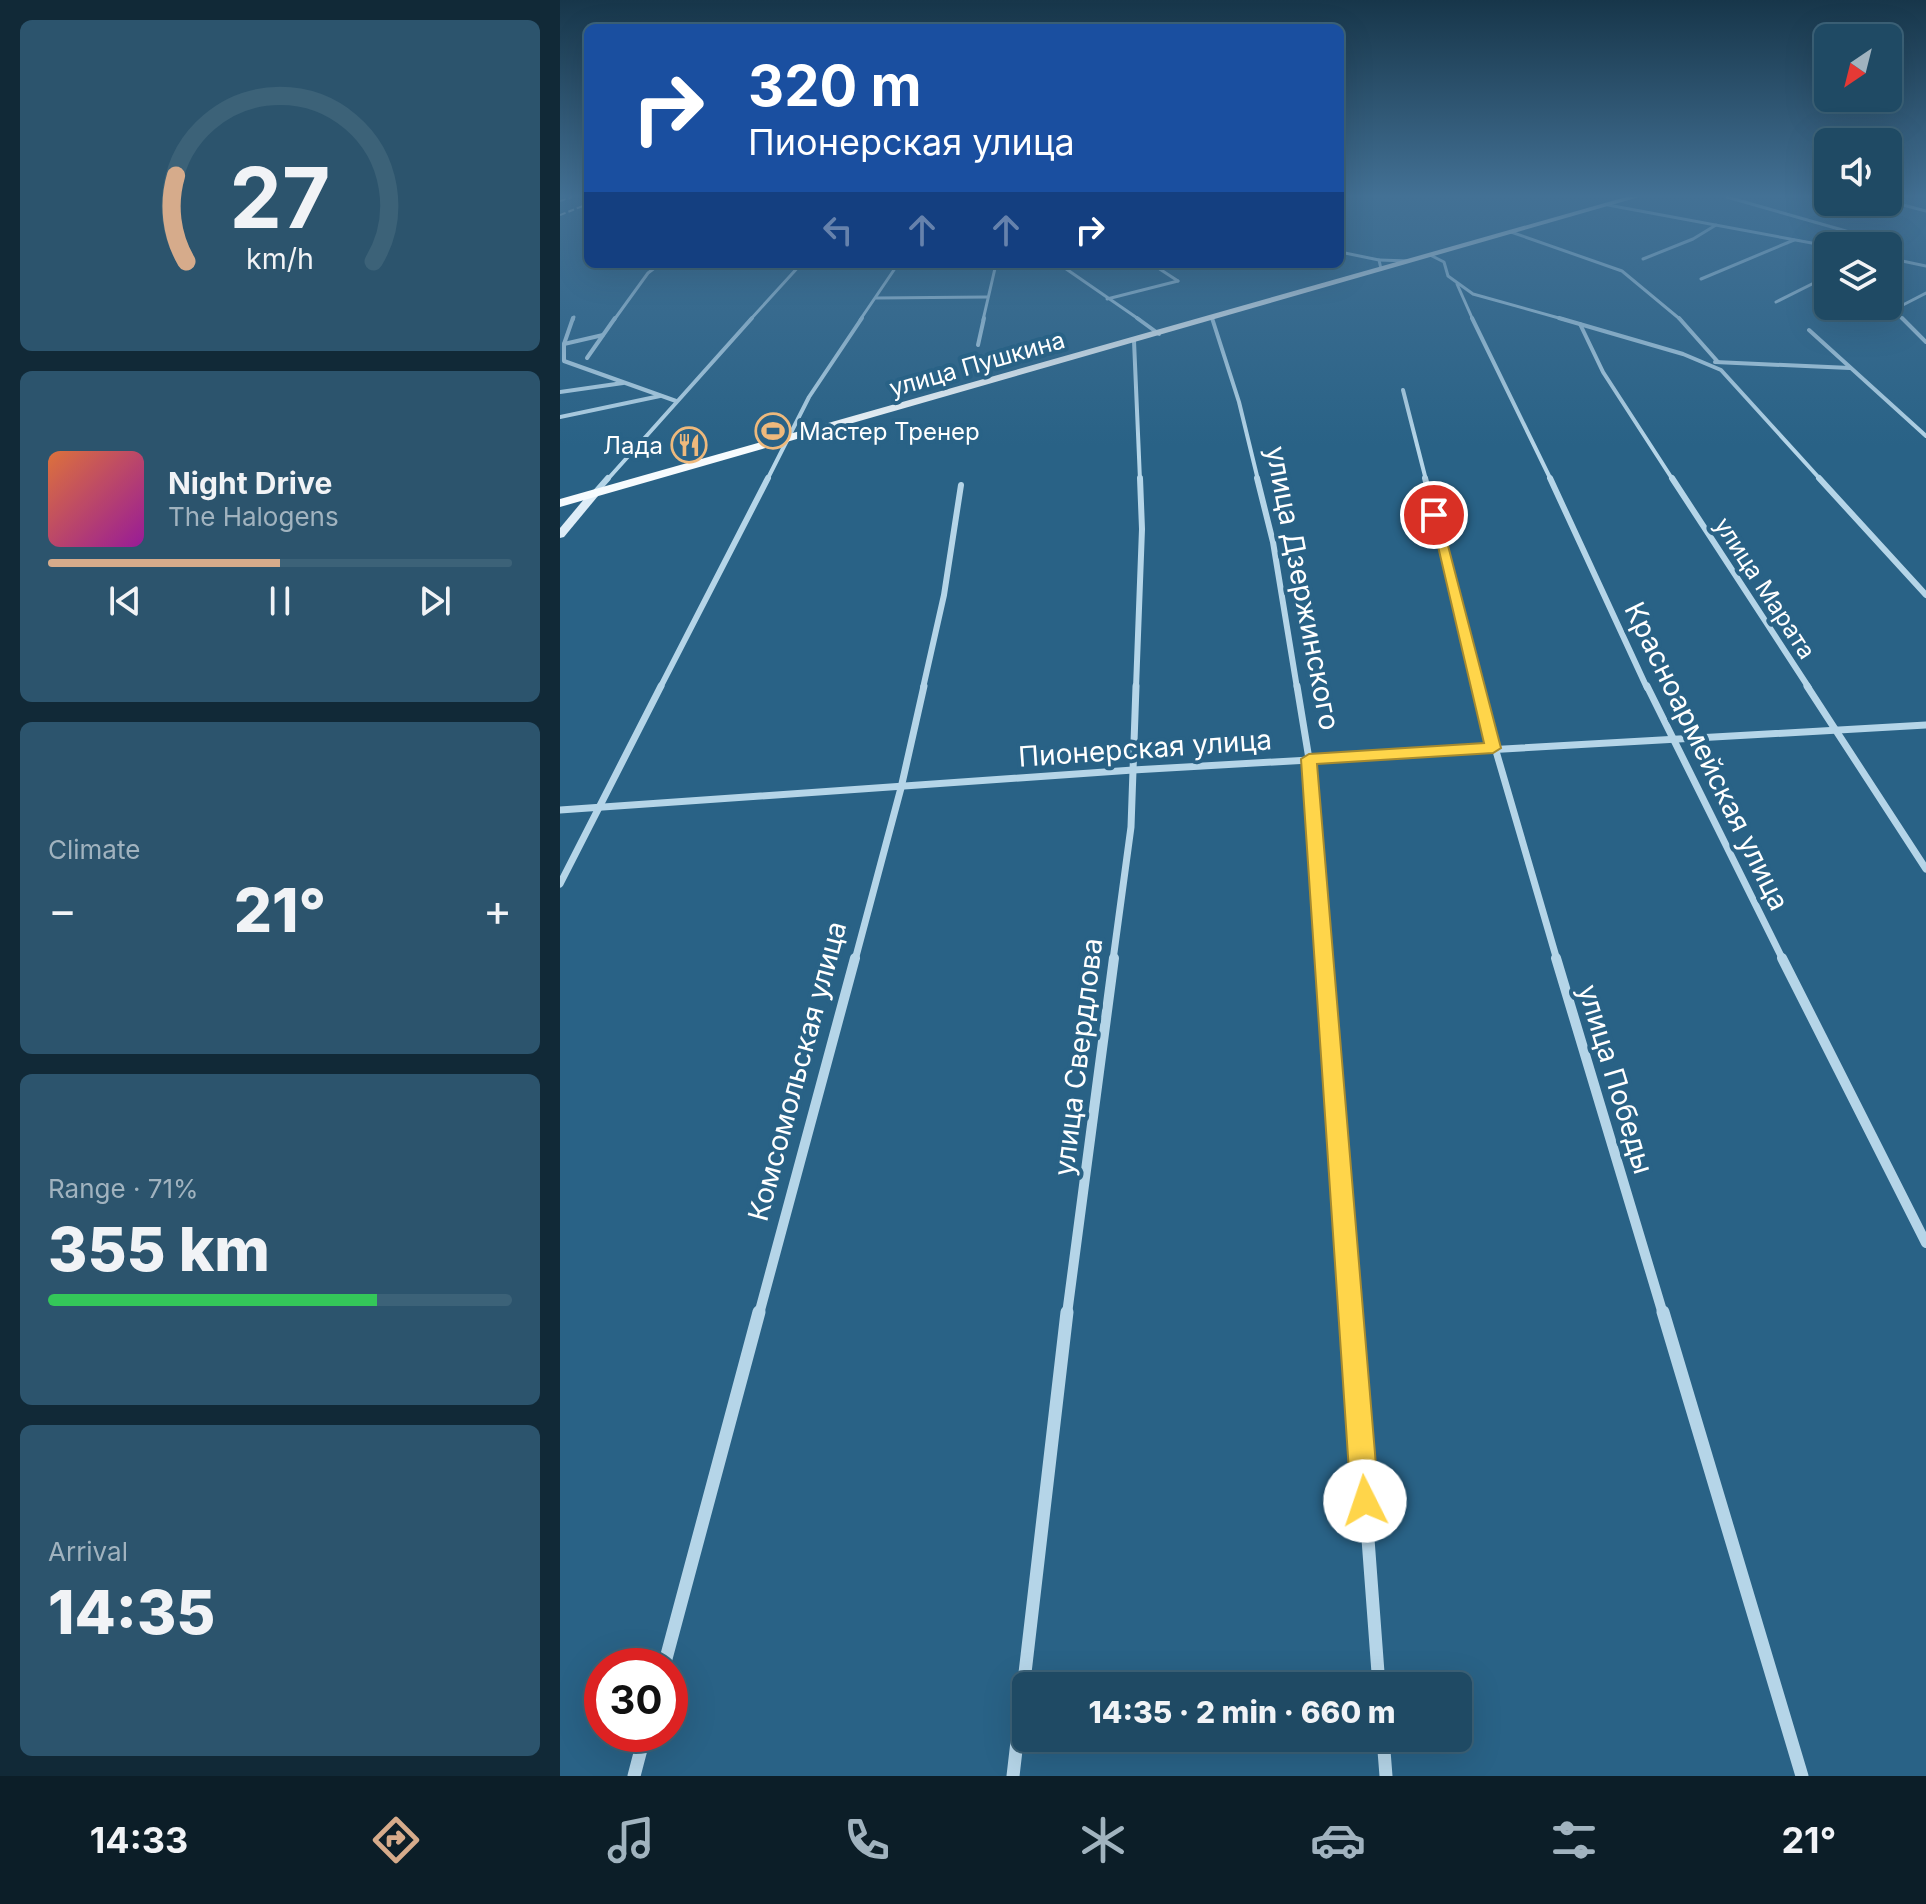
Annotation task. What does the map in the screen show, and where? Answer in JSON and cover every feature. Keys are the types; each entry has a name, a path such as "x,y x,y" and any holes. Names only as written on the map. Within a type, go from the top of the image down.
{"main road":[{"name":"улица Пушкина","path":"560,503 1159,334 1331,280"},
{"path":"560,535 594,494"}],"street":[{"path":"587,358 614,325 644,280"},
{"path":"594,494 787,280"},
{"path":"560,884 792,437 809,397 888,280"},
{"path":"978,345 992,280"},
{"path":"1081,280 1159,334"},
{"path":"1107,299 1176,280"},
{"path":"1452,280 1488,299 1709,362 1850,368"},
{"path":"1633,280 1688,326 1718,362"},
{"path":"1776,302 1814,283"},
{"name":"Красноармейская улица","path":"1457,284 1459,295 1501,373 1671,739 1926,1243"},
{"path":"1926,293 1897,308 1897,314 1926,342"},
{"path":"876,298 987,297"},
{"path":"574,317 564,344 564,361 676,401"},
{"name":"улица Дзержинского","path":"1212,318 1239,402 1273,542 1309,759 1378,1672"},
{"name":"улица Марата","path":"1580,324 1603,372 1926,869"},
{"path":"1809,330 1926,436"},
{"path":"564,344 603,335"},
{"name":"улица Свердлова","path":"1013,1776 1064,1336 1131,827 1142,529 1134,341"},
{"path":"1709,362 1733,381 1926,595"},
{"path":"560,392 624,382"},
{"name":"улица Победы","path":"1403,390 1493,748 1802,1776"},
{"path":"560,417 661,396"},
{"name":"Комсомольская улица","path":"669,1648 901,788 944,595 961,485"},
{"name":"Пионерская улица","path":"560,810 1309,759 1926,725"},
{"path":"634,1776 640,1752"},
{"path":"1384,1752 1386,1776"}],"place":[{"name":"Мастер Тренер","path":"773,431"},
{"name":"Лада","path":"689,445"}],"route":[{"path":"1365,1501 1309,759 1493,748 1434,515"}]}
